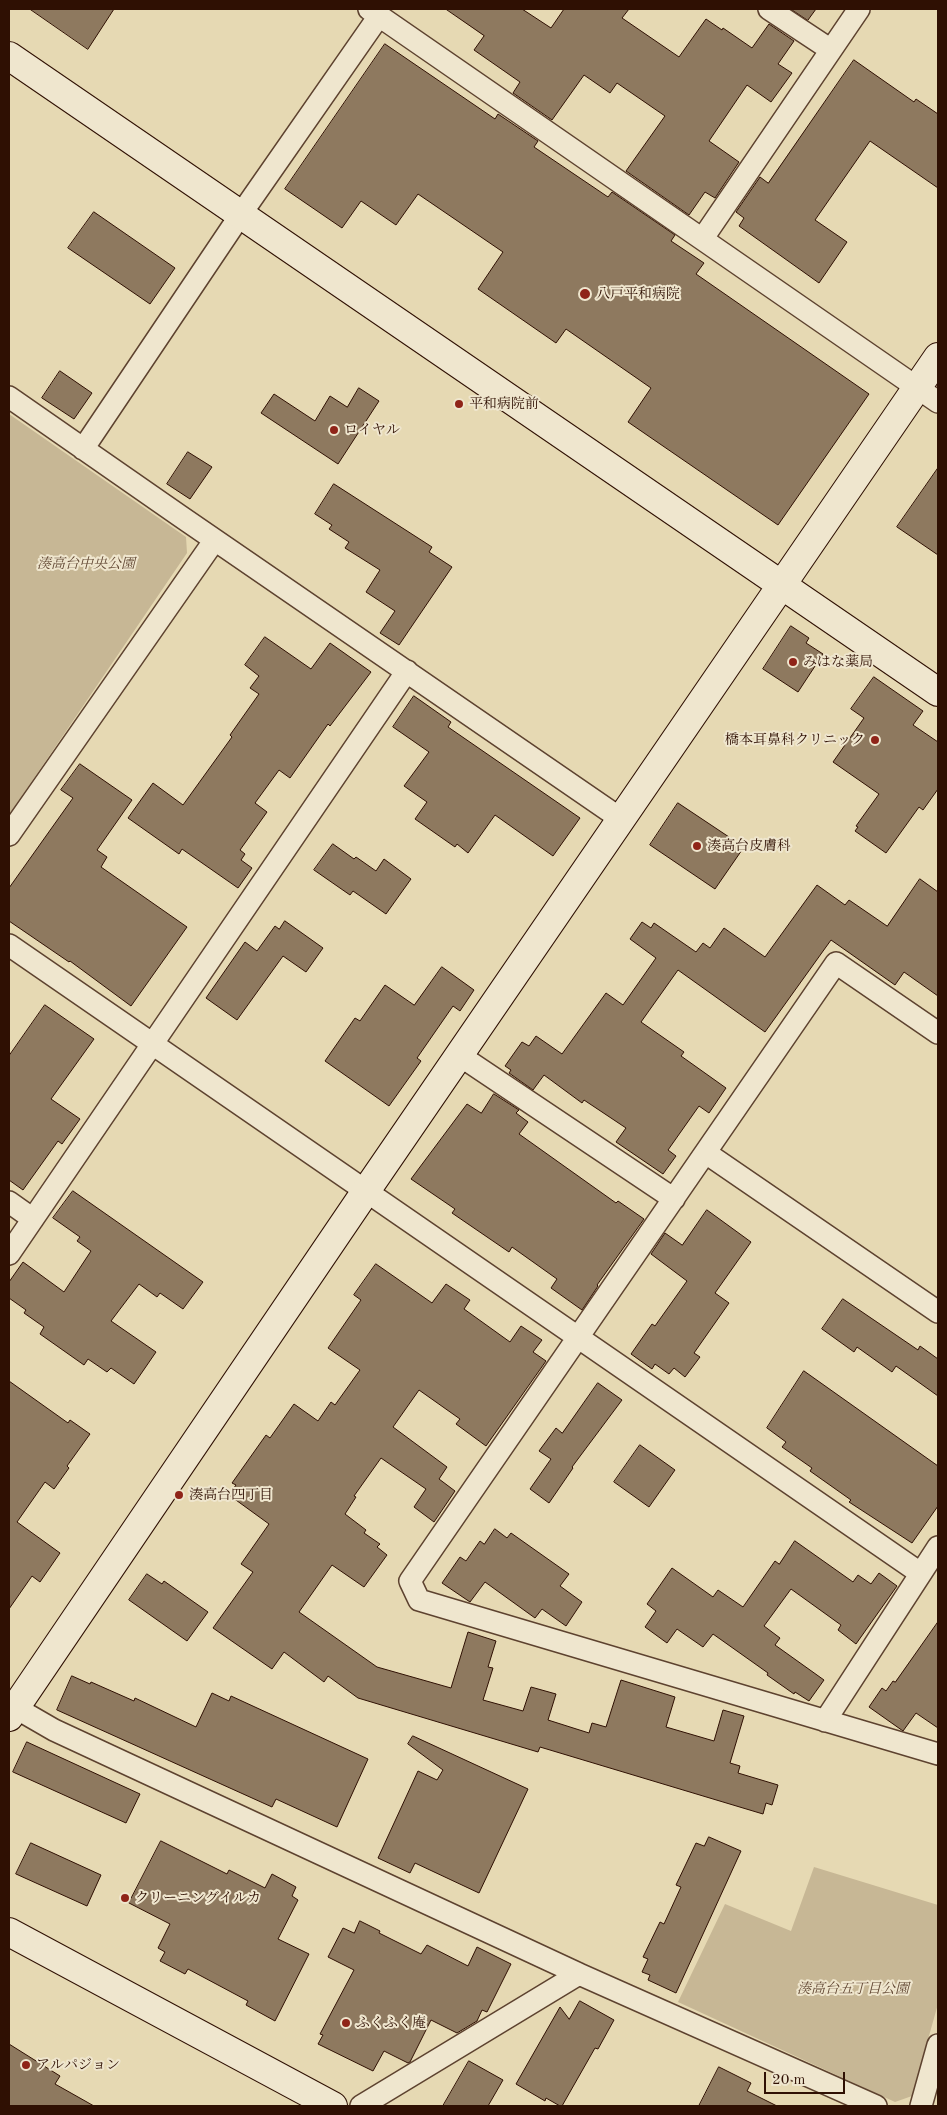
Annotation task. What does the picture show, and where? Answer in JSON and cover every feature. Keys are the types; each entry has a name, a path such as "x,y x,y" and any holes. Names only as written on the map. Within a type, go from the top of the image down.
{"street":[{"path":"769,9 830,50"},
{"path":"703,238 859,9"},
{"path":"83,448 241,214 374,12 928,394"},
{"path":"9,56 783,584 938,692"},
{"path":"876,2106 579,1974 11,1710 783,584 928,394 938,357"},
{"path":"9,397 214,541 407,671 621,819"},
{"path":"9,835 214,541"},
{"path":"9,1254 407,671"},
{"path":"9,945 920,1573"},
{"path":"938,1033 836,963 410,1581 419,1600 938,1754"},
{"path":"459,1055 674,1199"},
{"path":"706,1153 938,1312"},
{"path":"9,1202 33,1219"},
{"path":"825,1721 938,1547"},
{"path":"9,1932 333,2106"},
{"path":"361,2106 579,1974"},
{"path":"921,2106 938,2045"}],"green space":[{"name":"湊高台中央公園","path":"9,414 186,537 187,553 9,815"},
{"name":"湊高台五丁目公園","path":"814,1867 938,1905 938,2004 912,2096 895,2102 678,2002 725,1904 791,1931"}],"building":[{"path":"30,9 114,9 88,49"},
{"path":"446,9 522,9 551,28 564,9 629,9 622,18 679,57 706,19 752,48 769,24 794,41 778,64 792,73 771,102 747,85 709,141 739,162 715,198 705,192 689,215 626,171 665,116 617,83 610,93 584,75 552,120 513,93 520,82 474,50 484,36"},
{"path":"791,9 816,9 808,20"},
{"name":"八戸平和病院","path":"385,44 495,119 498,114 538,141 534,147 608,197 612,192 675,235 671,241 704,263 696,274 869,394 778,525 628,422 651,388 566,329 556,343 478,289 503,252 418,194 396,225 361,201 342,228 285,189"},
{"path":"854,60 914,102 916,99 938,114 938,188 870,141 815,220 847,242 819,283 739,226 744,218 736,212 760,177 768,183"},
{"path":"94,212 175,268 150,304 68,248"},
{"path":"60,371 92,393 74,419 42,398"},
{"name":"ロイヤル","path":"359,388 379,401 338,464 261,413 274,394 315,421 330,396 347,407"},
{"path":"188,452 212,467 190,499 167,484"},
{"path":"938,468 938,555 897,527"},
{"path":"334,484 432,547 429,552 452,567 399,645 380,633 395,611 366,592 380,570 345,548 349,542 329,529 332,525 315,514"},
{"name":"みはな薬局","path":"791,626 809,638 806,643 823,654 798,692 763,669"},
{"path":"265,637 311,669 330,643 371,672 330,726 328,724 290,778 279,770 255,803 267,812 240,850 245,854 241,860 252,868 238,888 182,849 179,854 128,818 153,783 183,805 232,737 230,735 259,694 250,688 259,676 245,665"},
{"path":"874,677 923,711 913,725 938,742 938,789 923,810 919,807 886,853 855,831 858,827 856,826 879,794 833,762 864,718 851,709"},
{"path":"414,696 451,722 448,727 580,818 553,856 495,815 468,853 457,844 455,847 415,819 427,802 404,786 429,752 393,727"},
{"path":"80,764 132,800 97,850 107,857 101,867 187,927 131,1006 70,961 9,921 9,888 73,798 61,790"},
{"name":"湊高台皮膚科","path":"678,803 744,847 715,889 650,845"},
{"path":"333,844 354,859 356,857 376,871 384,859 411,879 386,914 353,891 350,895 314,870"},
{"path":"920,879 938,892 938,996 904,972 895,985 831,940 765,1032 678,970 641,1022 684,1052 681,1056 726,1088 709,1113 699,1106 668,1150 676,1156 663,1174 616,1142 626,1128 584,1100 582,1103 544,1075 533,1090 509,1073 511,1070 505,1066 522,1042 529,1046 536,1036 562,1054 606,993 623,1005 656,958 630,939 642,922 651,928 654,923 696,952 703,943 710,948 724,928 765,957 817,885 845,905 849,900 887,926"},
{"path":"285,921 323,948 306,972 283,956 237,1020 206,998 245,942 257,951 275,926 279,929"},
{"path":"442,967 474,990 460,1011 453,1006 417,1058 421,1061 389,1106 325,1061 355,1018 360,1021 385,985 414,1005"},
{"path":"45,1005 94,1039 51,1099 80,1119 62,1144 58,1141 23,1190 9,1180 9,1056"},
{"path":"494,1094 519,1110 516,1113 528,1122 519,1134 616,1203 618,1201 644,1219 597,1285 582,1310 551,1288 557,1279 512,1247 509,1252 452,1213 455,1209 411,1179 467,1104 481,1113"},
{"path":"73,1191 203,1282 183,1309 160,1293 157,1297 139,1284 111,1321 156,1352 134,1384 111,1368 107,1372 88,1359 84,1365 40,1334 44,1327 24,1313 26,1310 9,1298 9,1282 23,1262 64,1292 91,1251 77,1241 80,1237 53,1218"},
{"path":"707,1210 751,1242 715,1293 729,1303 694,1353 700,1357 685,1377 674,1368 669,1374 655,1364 652,1369 631,1354 652,1324 655,1326 687,1281 651,1254 665,1233 682,1245"},
{"path":"376,1264 432,1303 446,1284 470,1300 464,1309 510,1342 521,1326 542,1340 533,1352 546,1361 486,1446 456,1424 460,1419 419,1390 393,1427 447,1467 439,1479 455,1491 434,1522 414,1507 426,1489 381,1458 354,1496 356,1497 345,1514 366,1530 364,1533 380,1544 377,1547 387,1555 364,1587 332,1565 299,1612 377,1667 451,1688 468,1632 496,1641 488,1667 493,1668 483,1700 523,1711 531,1687 556,1694 548,1720 589,1733 592,1723 606,1727 621,1680 675,1697 666,1727 714,1741 723,1710 744,1716 730,1763 740,1766 738,1773 778,1785 772,1805 766,1803 763,1814 540,1747 538,1752 358,1698 328,1676 324,1682 284,1652 272,1669 213,1628 253,1572 241,1564 269,1524 229,1495 236,1485 232,1483 266,1435 270,1438 294,1404 318,1421 331,1402 335,1405 360,1370 328,1348 361,1300 354,1295"},
{"path":"843,1299 918,1350 920,1346 938,1359 938,1396 896,1366 892,1372 857,1347 854,1352 822,1329"},
{"path":"804,1371 938,1466 938,1506 912,1543 849,1502 851,1500 810,1471 812,1468 782,1447 786,1442 767,1428"},
{"path":"9,1381 68,1423 70,1420 90,1434 67,1466 69,1468 54,1489 45,1482 17,1522 60,1553 40,1582 32,1576 9,1609"},
{"path":"598,1383 622,1400 572,1467 549,1503 530,1489 551,1459 539,1451 556,1428 562,1433"},
{"path":"640,1445 675,1470 649,1507 614,1482"},
{"path":"495,1529 507,1538 511,1533 569,1574 560,1586 582,1602 566,1626 542,1609 535,1618 485,1582 470,1602 442,1583 460,1557 466,1561 480,1541 484,1544"},
{"path":"795,1541 853,1582 858,1575 871,1584 879,1573 897,1586 856,1644 838,1630 841,1625 791,1589 764,1626 780,1638 775,1645 824,1680 809,1701 795,1692 794,1694 713,1634 703,1647 677,1629 667,1643 645,1627 656,1611 647,1604 672,1568 713,1597 718,1590 743,1607 775,1561 779,1564"},
{"path":"147,1574 162,1584 164,1581 208,1612 187,1641 129,1600"},
{"path":"938,1622 938,1728 916,1713 903,1731 869,1707 882,1688 886,1691 893,1681 895,1682"},
{"path":"72,1676 90,1684 91,1682 134,1701 135,1698 196,1727 212,1693 229,1701 231,1696 368,1759 337,1827 276,1799 272,1807 57,1710"},
{"path":"413,1736 528,1789 479,1893 415,1863 410,1873 378,1858 418,1771 437,1780 443,1770 408,1744"},
{"path":"27,1742 140,1794 126,1823 13,1772"},
{"path":"709,1837 741,1851 676,1993 648,1980 650,1975 642,1972 648,1959 643,1957 660,1922 664,1924 681,1887 676,1885 696,1843 704,1846"},
{"path":"161,1841 227,1874 229,1870 265,1888 272,1874 296,1887 292,1896 298,1900 278,1939 309,1954 275,2021 246,2005 248,2001 188,1969 185,1974 160,1961 165,1952 158,1948 170,1924 129,1903"},
{"path":"31,1843 101,1875 87,1906 16,1874"},
{"path":"360,1921 380,1931 379,1933 421,1954 427,1945 468,1966 477,1947 511,1964 487,2012 482,2010 477,2021 457,2033 431,2020 410,2062 408,2063 384,2051 373,2071 318,2044 323,2035 320,2034 354,1970 328,1957 343,1928 354,1933"},
{"path":"580,2001 614,2020 598,2049 595,2048 562,2106 560,2106 546,2098 545,2101 516,2084 560,2007 569,2019"},
{"name":"アルパジョン","path":"9,2044 60,2076 55,2084 94,2106 9,2106"},
{"path":"469,2061 503,2080 488,2106 443,2106"},
{"path":"719,2067 751,2083 747,2091 777,2106 699,2106"}],"place":[{"name":"八戸平和病院","path":"585,294"},
{"name":"平和病院前","path":"459,404"},
{"name":"ロイヤル","path":"334,430"},
{"name":"みはな薬局","path":"793,662"},
{"name":"橋本耳鼻科クリニック","path":"875,740"},
{"name":"湊高台皮膚科","path":"697,846"},
{"name":"湊高台四丁目","path":"179,1495"},
{"name":"クリーニングイルカ","path":"125,1898"},
{"name":"ふくふく庵","path":"346,2023"},
{"name":"アルパジョン","path":"26,2065"}]}
